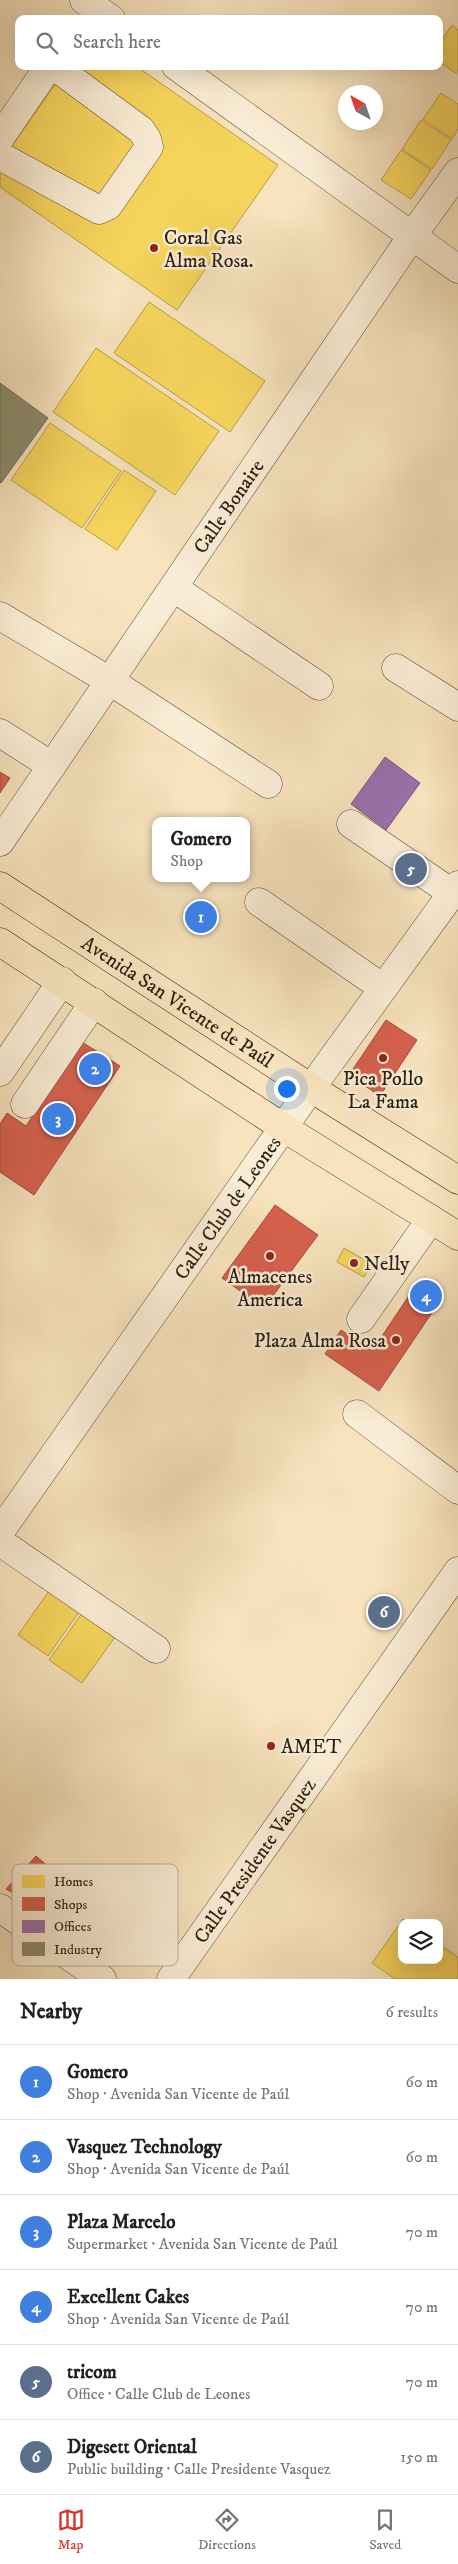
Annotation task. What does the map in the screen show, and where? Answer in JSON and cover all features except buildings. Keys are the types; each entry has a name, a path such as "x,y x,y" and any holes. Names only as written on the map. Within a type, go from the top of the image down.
{"main road":[{"name":"Avenida San Vicente de Paúl","path":"0,886 310,1088 458,1180"},
{"path":"0,942 284,1128 458,1236"}],"street":[{"path":"0,138 47,70"},
{"path":"0,156 99,210 108,206 149,147 147,139 141,130 59,70"},
{"path":"182,70 458,269"},
{"name":"Calle Bonaire","path":"0,842 412,236 458,172"},
{"path":"174,588 319,686"},
{"path":"0,616 110,681 268,784"},
{"path":"396,668 458,707"},
{"path":"0,733 52,766"},
{"path":"352,824 455,889"},
{"name":"Calle Club de Leones","path":"0,1532 284,1128 310,1088 455,889"},
{"path":"259,902 383,988"},
{"path":"0,1072 9,1037 62,981"},
{"path":"25,1104 94,1002"},
{"path":"361,1319 431,1219"},
{"path":"357,1414 458,1490"},
{"path":"0,1542 156,1649"},
{"name":"Calle Presidente Vasquez","path":"171,1979 458,1571"},
{"path":"0,1908 12,1916"},
{"path":"83,1966 102,1979"}],"place":[{"name":"Coral Gas Alma Rosa.","path":"154,248"},
{"name":"tricom","path":"411,869"},
{"name":"Gomero","path":"201,917"},
{"name":"Pica Pollo La Fama","path":"383,1058"},
{"name":"Vasquez Technology","path":"95,1069"},
{"name":"Plaza Marcelo","path":"58,1119"},
{"name":"Almacenes America","path":"270,1256"},
{"name":"Nelly","path":"354,1263"},
{"name":"Excellent Cakes","path":"426,1296"},
{"name":"Plaza Alma Rosa","path":"396,1340"},
{"name":"Digesett Oriental","path":"384,1612"},
{"name":"AMET","path":"271,1746"}]}
